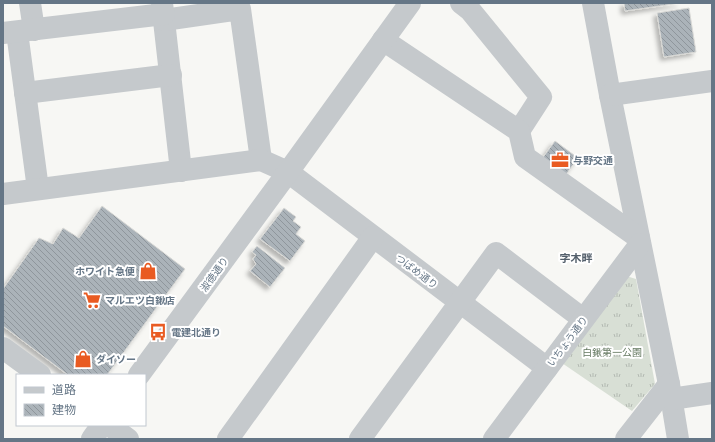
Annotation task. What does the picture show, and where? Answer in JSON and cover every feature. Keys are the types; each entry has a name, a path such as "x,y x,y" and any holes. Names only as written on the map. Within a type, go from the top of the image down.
{"street":[{"path":"30,3 18,31 38,189"},
{"name":"淑徳通り","path":"140,374 410,3"},
{"path":"462,3 470,10 541,96 519,131"},
{"path":"593,3 610,95 670,391 678,439"},
{"path":"3,194 261,160 240,9 164,12 18,31"},
{"path":"164,12 181,171"},
{"path":"383,40 519,131 526,157 639,241"},
{"path":"25,93 170,75"},
{"path":"610,95 712,81"},
{"name":"つばめ通り","path":"261,160 288,172 547,368"},
{"path":"228,439 373,237"},
{"name":"いちょう通り","path":"494,439 639,241"},
{"path":"360,439 496,254 583,319"},
{"path":"3,348 39,374"},
{"path":"670,391 712,393"},
{"path":"626,439 670,391"},
{"path":"92,439 101,426"},
{"path":"110,426 128,439"}],"green space":[{"name":"白鍬第一公園","path":"623,275 636,279 655,384 632,411 559,361"}],"building":[{"path":"624,3 680,3 625,11"},
{"path":"689,8 696,52 664,57 657,13"},
{"path":"555,141 578,158 564,177 541,160"},
{"path":"102,206 185,269 108,374 67,374 3,326 3,289 39,238 53,244 63,228 79,238"},
{"path":"284,208 296,217 293,221 301,227 296,234 305,241 290,261 260,239"},
{"path":"257,246 285,268 270,287 250,271 256,264 253,259 256,255 252,252"}],"place":[{"name":"与野交通","path":"560,160"},
{"name":"ホワイト急便","path":"148,271"},
{"name":"マルエツ白鍬店","path":"92,300"},
{"name":"電建北通り","path":"158,332"},
{"name":"ダイソー","path":"83,359"}],"district":[{"name":"字木畔","path":"576,258"}]}
